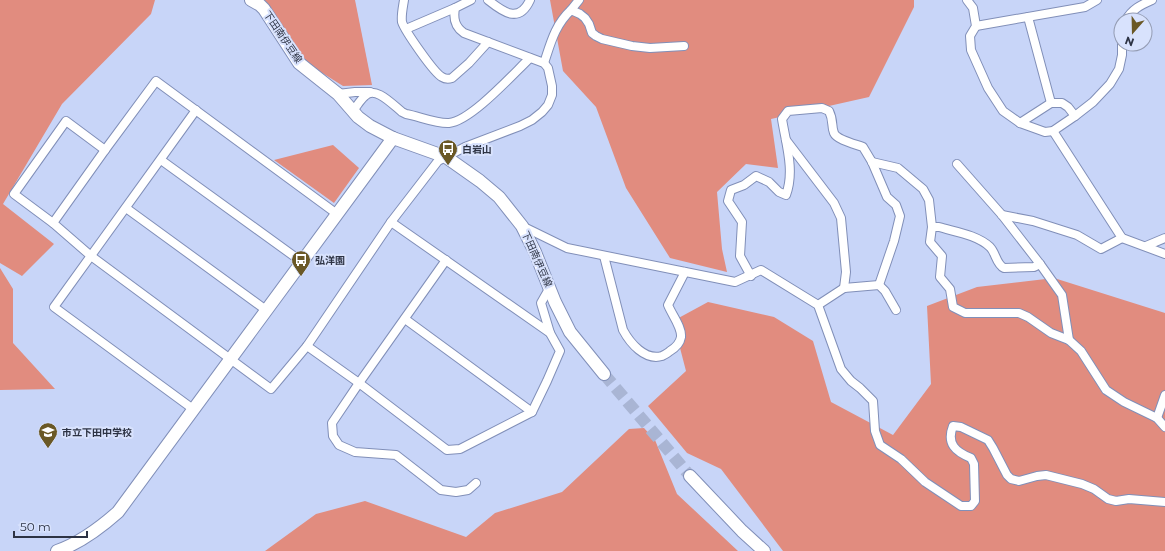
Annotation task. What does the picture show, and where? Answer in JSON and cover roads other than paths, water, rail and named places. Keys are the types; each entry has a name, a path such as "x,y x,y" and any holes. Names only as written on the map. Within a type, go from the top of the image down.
{"main road":[{"name":"下田南伊豆線","path":"251,0 260,4 264,9 298,63 338,94 358,117 370,126 393,138 446,157 480,181 499,197 522,226 535,252 555,302 570,332 604,374"},
{"path":"57,551 82,539 103,526 118,512 393,138"},
{"path":"690,476 742,531 764,551"}],"street":[{"path":"404,0 402,22 426,59 443,78 452,78 459,73 488,42"},
{"path":"406,30 471,0"},
{"path":"488,0 511,14 517,14 522,11 528,6 530,0"},
{"path":"544,63 556,28 562,18 580,0"},
{"path":"967,0 974,8 976,26 970,36 971,50 988,88 1002,111 1020,123 1045,132 1053,131 1094,102 1110,84 1119,70 1122,52"},
{"path":"976,26 1085,7 1097,0"},
{"path":"1131,12 1140,5 1152,0"},
{"path":"105,150 66,121 14,194 91,256 271,389 307,346 391,222 438,161 465,147 532,120 542,112 552,96 550,76 548,68 544,63 460,30 454,21 455,8"},
{"path":"571,10 585,18 592,33 602,39 632,46 650,48 684,46"},
{"path":"1028,17 1050,103"},
{"path":"338,94 373,92 382,96 406,114 440,122 456,122 476,108 530,58"},
{"path":"53,224 156,81 337,214"},
{"path":"353,111 370,92"},
{"path":"1020,123 1050,103 1062,103 1068,107 1075,116"},
{"path":"751,276 740,256 742,222 728,201 731,190 744,185 756,176 770,182 779,192 786,194 789,186 790,166 782,119 788,111 822,108 829,111 833,118 834,133 837,138 863,146 872,162 887,197 896,205 900,216 894,241 878,285"},
{"path":"193,409 54,307 196,110"},
{"path":"1053,131 1122,238 1165,254"},
{"path":"784,137 834,203 841,218 846,272 844,288"},
{"path":"161,160 302,262"},
{"path":"872,162 898,168 923,189 929,200 932,227 930,242 942,256 940,277 950,289 953,307 965,313 1018,313 1028,317 1051,333 1069,340 1081,351 1106,390 1124,402 1157,418 1165,427"},
{"path":"957,164 1002,215 1062,295 1069,340"},
{"path":"126,208 266,310"},
{"path":"1002,215 1033,221 1077,236 1101,249 1122,238"},
{"path":"391,222 550,333"},
{"path":"522,226 567,248 735,282 751,276 761,270 818,305 841,370 873,401 875,431 880,445 901,459 925,482 961,506 970,506 975,501 974,464 971,458 962,455 955,450 951,441 950,433 953,426 961,427 988,440 1011,479 1019,481 1046,475 1082,484 1094,489 1108,499 1116,501 1129,499 1165,502"},
{"path":"932,227 939,227 985,243 992,249 1000,266 1004,268 1034,267 1040,264"},
{"path":"1146,246 1165,238"},
{"path":"604,256 623,330 629,341 639,350 650,355 661,356 676,348 681,338 680,330 668,306 685,272"},
{"path":"446,260 332,423 333,436 339,445 356,452 396,455 441,490 456,492 468,490 476,483"},
{"path":"818,305 844,288 878,285 885,291 896,310"},
{"path":"307,346 359,383 447,450 460,449 532,412 560,351 550,333 541,303 550,288"},
{"path":"405,319 532,412"},
{"path":"1157,418 1165,395"}],"tunnel":[{"path":"604,374 690,476"}],"place":[{"name":"白岩山","path":"448,166"},
{"name":"弘洋園","path":"301,277"},
{"name":"市立下田中学校","path":"48,449"}]}
